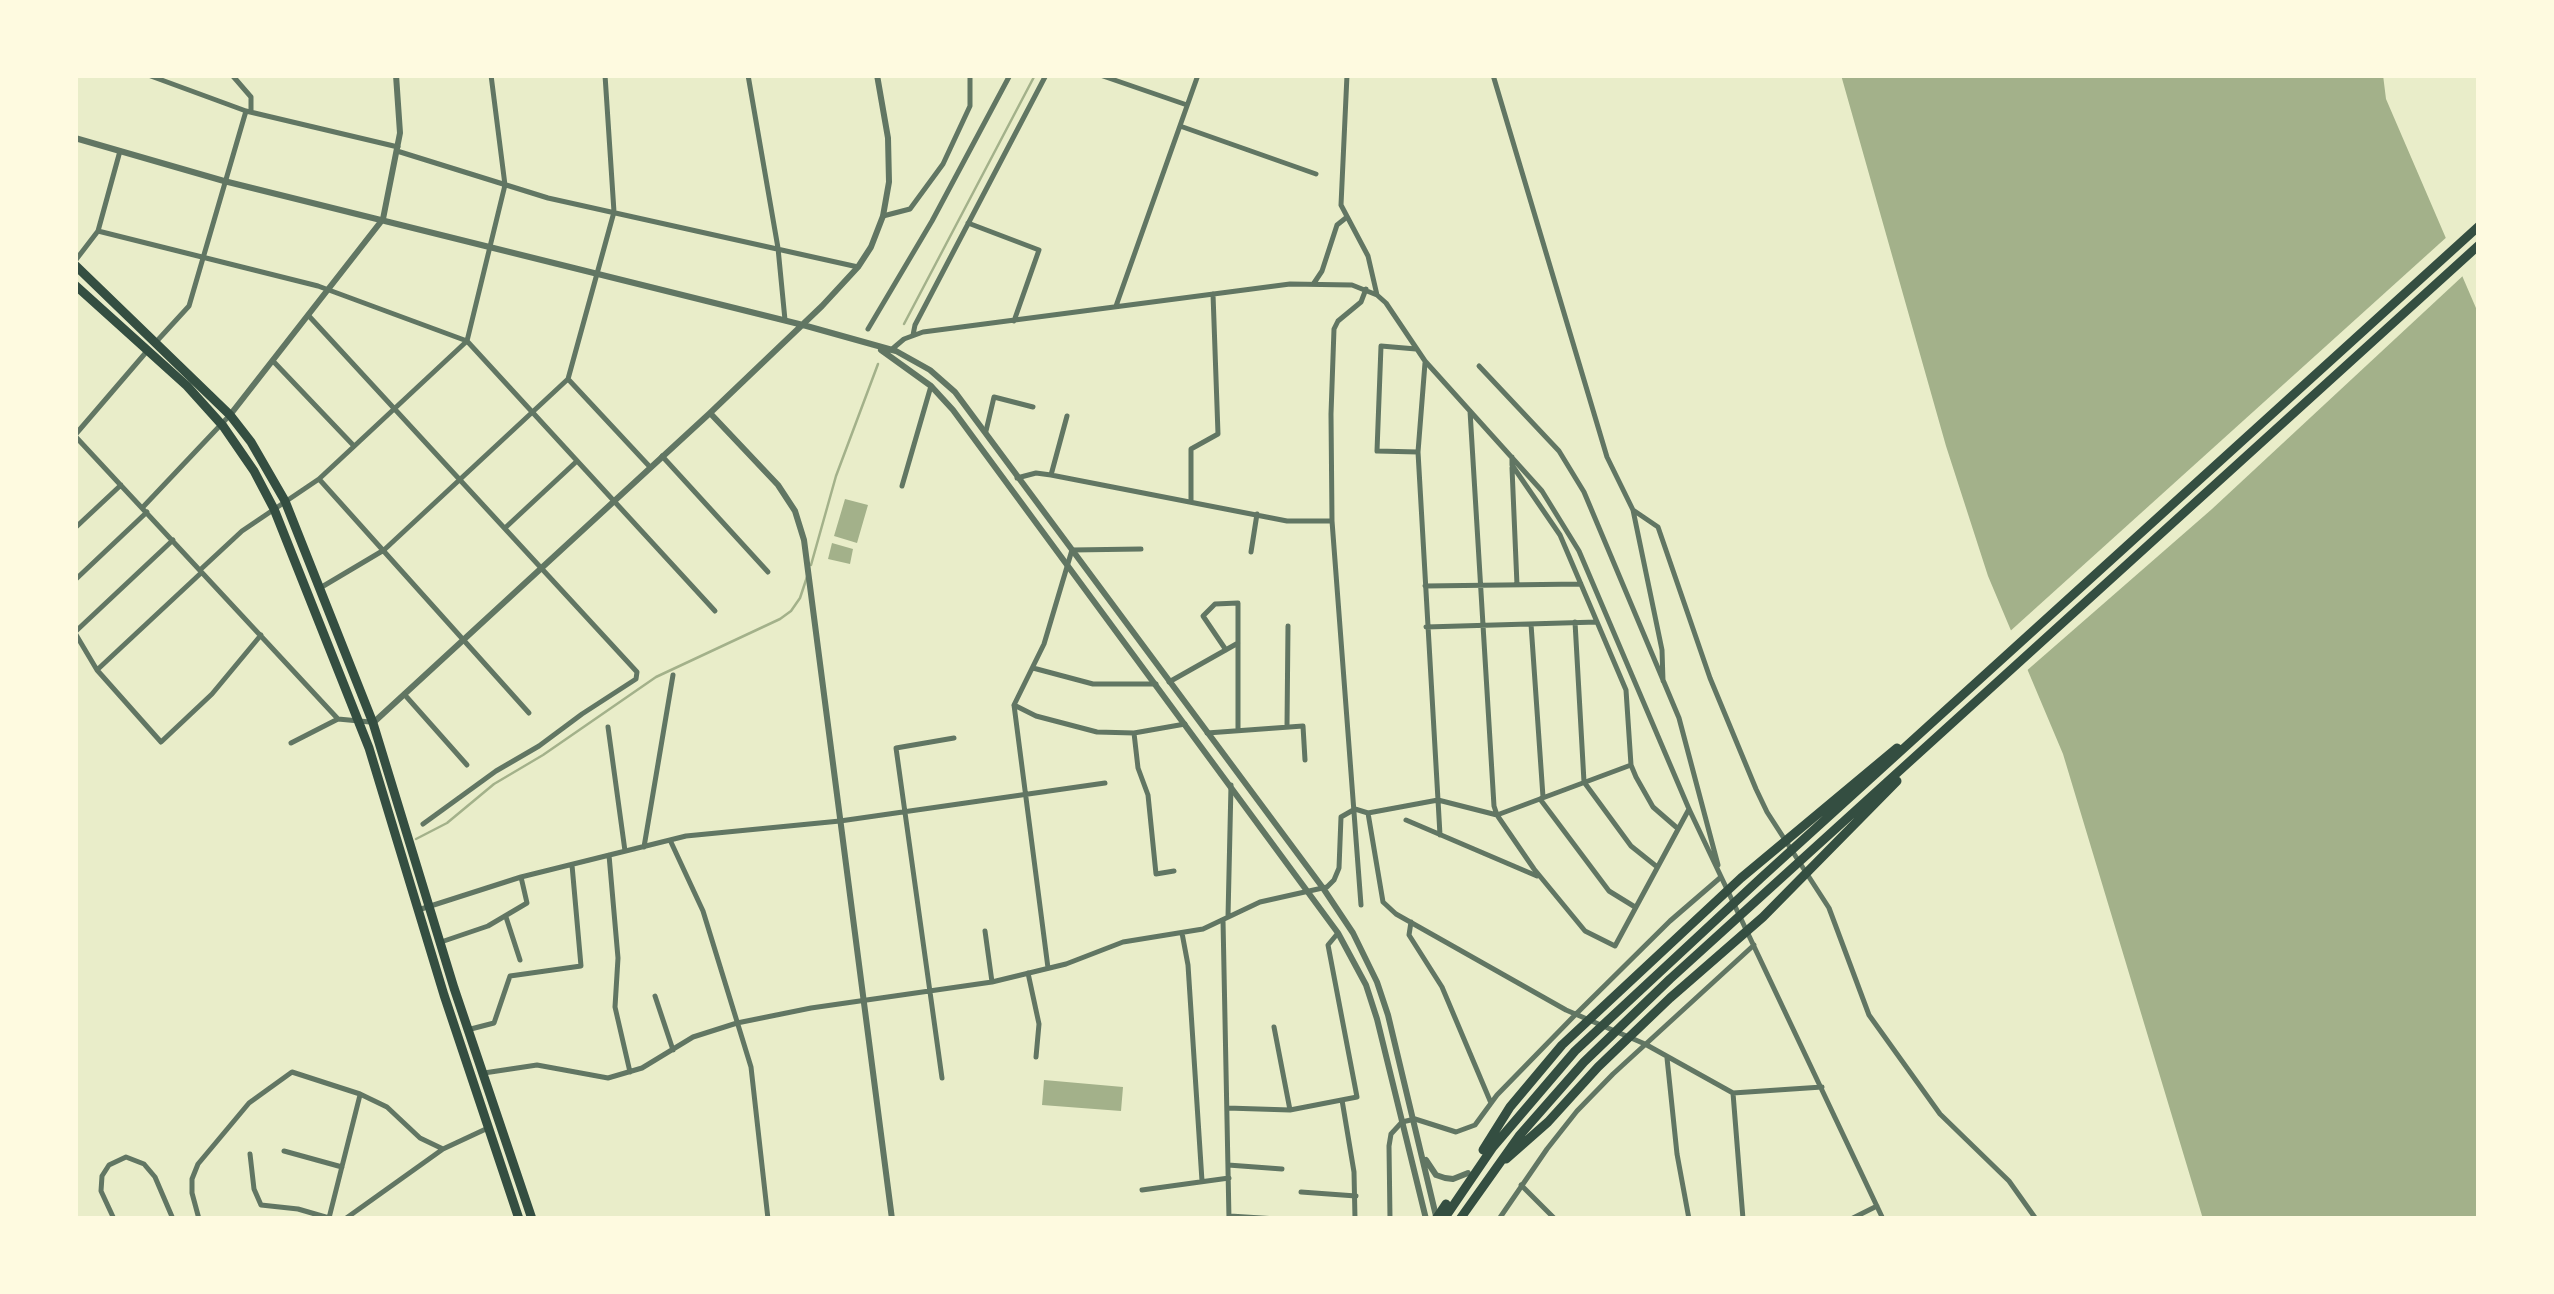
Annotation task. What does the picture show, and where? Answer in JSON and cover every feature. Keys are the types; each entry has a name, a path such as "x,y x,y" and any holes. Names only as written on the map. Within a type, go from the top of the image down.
{"main road":[{"path":"1439,1219 1492,1147 1575,1051 2479,226"},
{"path":"1458,1219 1519,1136 1584,1062 2479,246"},
{"path":"75,263 230,415 251,442 285,501 373,723 488,1128 520,1219"},
{"path":"75,284 187,386 223,426 274,509 359,719 423,908 440,943 532,1219"},
{"path":"1439,1219 1510,1107 1562,1045 1741,878 1845,788 1958,700"},
{"path":"1458,1219 1484,1178 1816,864 1947,728"}],"street":[{"path":"148,75 248,112 397,149 548,198 858,266"},
{"path":"232,75 252,97 189,306 75,435 338,718"},
{"path":"75,580 223,426 383,219 397,149 400,103 396,75"},
{"path":"97,670 242,531 318,479 467,341 505,186 490,75"},
{"path":"320,588 384,550 568,380 614,212 604,75"},
{"path":"748,75 778,248 785,320"},
{"path":"291,743 338,718 373,723 710,413 858,266 883,216 889,161 876,75"},
{"path":"883,216 910,209 942,164 970,106 970,75"},
{"path":"868,329 932,221 1010,75"},
{"path":"913,335 1046,75"},
{"path":"1100,75 1188,106"},
{"path":"1116,306 1198,75"},
{"path":"1347,75 1340,194 1372,266 1377,295"},
{"path":"1493,75 1607,457 1632,510 1662,650 1664,681"},
{"path":"1180,126 1316,174"},
{"path":"75,138 224,181 785,320 904,354 930,370 954,392 1324,888 1365,955 1377,982 1439,1219"},
{"path":"75,263 98,231 120,150"},
{"path":"1314,283 1322,271 1337,225 1347,217"},
{"path":"968,223 1039,250 1014,321"},
{"path":"98,231 328,291 467,341 715,611"},
{"path":"891,350 913,335 1212,292 1314,283 1352,284 1377,295 1425,361 1511,454 1559,515 1579,551 1689,809 1883,1219"},
{"path":"1361,904 1332,521 1331,414 1334,329 1361,302 1366,289"},
{"path":"1191,500 1191,449 1218,434 1212,292"},
{"path":"308,315 637,672 636,679 496,771 424,824"},
{"path":"871,344 930,386 953,410 1338,933 1366,985 1426,1219"},
{"path":"1417,349 1381,346 1377,451 1418,452"},
{"path":"272,361 354,446"},
{"path":"1425,361 1418,452 1440,835"},
{"path":"1479,366 1542,431 1572,469 1679,718 1720,875"},
{"path":"568,380 650,467"},
{"path":"902,486 930,386"},
{"path":"985,434 994,397 1034,406"},
{"path":"1470,408 1497,814 1585,931 1615,946 1689,809"},
{"path":"710,413 778,485 795,511 800,530 892,1219"},
{"path":"1050,475 1067,416"},
{"path":"1511,454 1517,585"},
{"path":"662,456 768,572"},
{"path":"504,528 578,461"},
{"path":"1512,465 1556,527 1626,690 1631,765 1646,798 1676,828"},
{"path":"1018,478 1036,473 1287,521 1332,521"},
{"path":"318,479 529,713"},
{"path":"75,528 121,485"},
{"path":"1632,510 1658,527 1710,678 1756,790 1829,908 1869,1015 1940,1114 2009,1181 2036,1219"},
{"path":"1252,552 1258,514"},
{"path":"173,540 75,632 97,670 162,742 220,686 261,635"},
{"path":"1072,550 1141,549"},
{"path":"1048,968 1014,706 1044,644 1072,550"},
{"path":"1425,586 1582,584"},
{"path":"1226,650 1203,616 1216,604 1238,604 1238,730"},
{"path":"1576,622 1584,782 1631,846 1656,866"},
{"path":"1426,627 1596,622"},
{"path":"1532,624 1542,798 1609,891 1635,906"},
{"path":"1287,726 1288,626"},
{"path":"1169,682 1238,643"},
{"path":"1033,668 1093,684 1156,684"},
{"path":"644,847 673,675"},
{"path":"404,694 467,765"},
{"path":"1014,706 1097,732 1134,733 1186,724"},
{"path":"1208,733 1304,726 1305,760"},
{"path":"608,727 625,851"},
{"path":"1134,733 1138,768 1148,795 1156,874 1174,871"},
{"path":"942,1078 896,748 954,738"},
{"path":"481,1074 537,1064 598,1079 630,1072 693,1037 737,1022 992,982 1123,942 1182,933 1226,919 1260,902 1324,888 1337,875 1341,817 1355,809 1368,813 1438,800 1497,814 1631,765"},
{"path":"423,908 522,877 670,840 840,822 1105,783"},
{"path":"1231,784 1226,919 1230,1217 1277,1219"},
{"path":"1368,813 1383,902 1410,922 1576,1015 1645,1044 1733,1093 1822,1087"},
{"path":"1406,820 1541,877"},
{"path":"670,840 703,911 754,1081 768,1219"},
{"path":"610,855 618,958 616,1006 630,1072"},
{"path":"467,1030 494,1022 510,976 581,966 572,865"},
{"path":"1390,1219 1388,1146 1391,1134 1402,1122 1415,1118 1446,1132 1475,1126 1576,1015 1720,875"},
{"path":"440,943 506,917 527,902 522,877"},
{"path":"506,917 520,960"},
{"path":"1410,922 1409,934 1442,987 1491,1104"},
{"path":"985,932 992,982"},
{"path":"1182,933 1188,965 1202,1181"},
{"path":"1227,1108 1290,1110 1358,1098 1328,945 1338,933"},
{"path":"1499,1219 1577,1111 1754,945"},
{"path":"1028,974 1039,1024 1036,1056"},
{"path":"655,996 673,1050"},
{"path":"1274,1027 1290,1110"},
{"path":"1667,1058 1688,1219"},
{"path":"199,1219 192,1193 192,1178 198,1164 249,1103 292,1072 360,1094 386,1107 420,1138 443,1149"},
{"path":"1733,1093 1743,1219"},
{"path":"250,1154 254,1189 261,1205 298,1209 331,1219 360,1094"},
{"path":"1342,1100 1356,1196 1355,1219"},
{"path":"345,1219 443,1149 488,1128"},
{"path":"284,1151 342,1167"},
{"path":"1423,1155 1436,1175 1453,1179 1468,1173"},
{"path":"114,1219 101,1190 102,1176 109,1165 126,1158 144,1164 155,1177 173,1219"},
{"path":"1228,1165 1282,1169"},
{"path":"1142,1190 1228,1178"},
{"path":"1521,1185 1555,1219"},
{"path":"1301,1192 1356,1196"},
{"path":"1851,1219 1877,1206"}],"shaded area":[{"path":"1841,75 2383,75 2386,99 2479,315 2479,1219 2203,1219 2063,754 1988,576 1946,446"},
{"path":"845,499 868,505 857,543 834,536"},
{"path":"832,543 853,549 850,564 828,559"},
{"path":"1044,1080 1123,1087 1121,1111 1042,1105"}],"pier":[{"path":"2449,235 2466,273 2212,509 2024,673 2007,634"}],"waterway":[{"path":"904,324 1035,75"},
{"path":"811,565 836,476 878,364"},
{"path":"416,839 447,823 494,784 656,677 780,619 800,598 807,577"}]}
